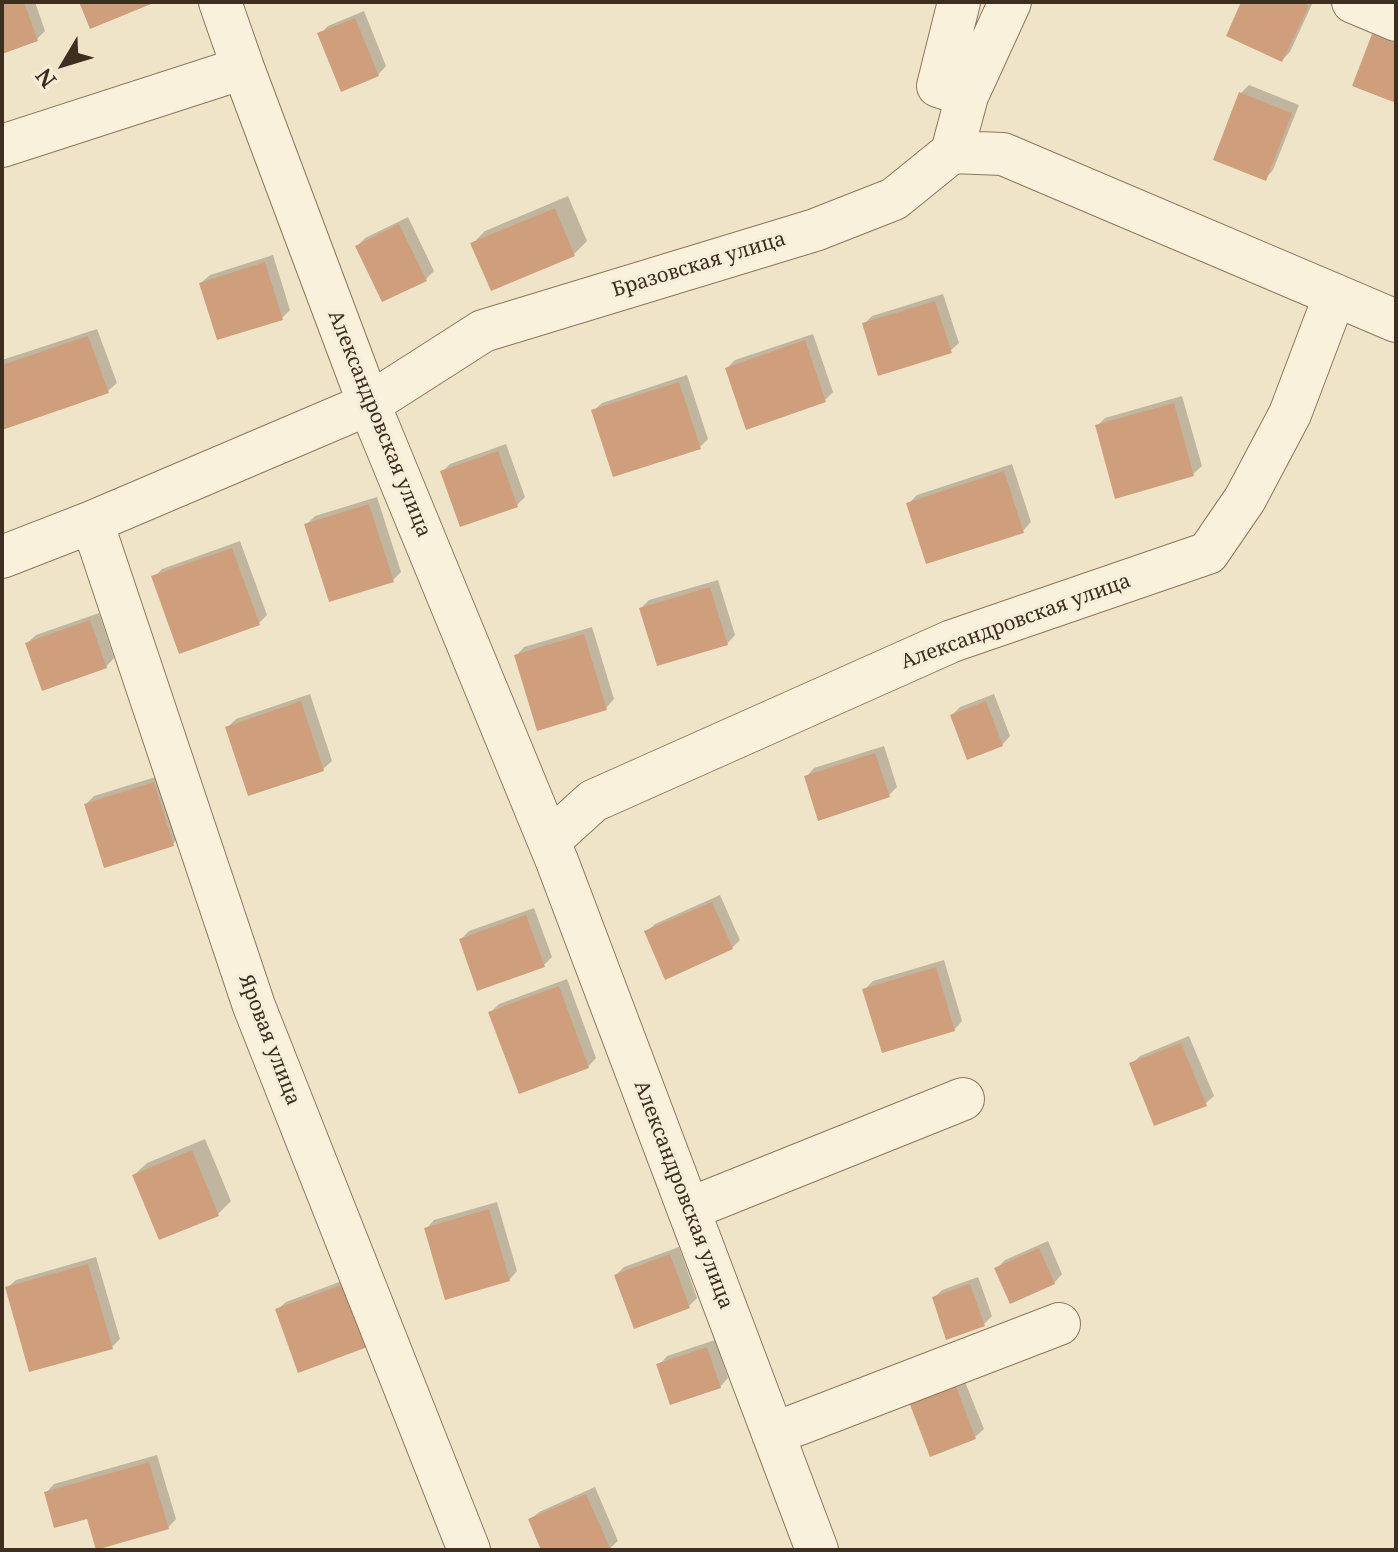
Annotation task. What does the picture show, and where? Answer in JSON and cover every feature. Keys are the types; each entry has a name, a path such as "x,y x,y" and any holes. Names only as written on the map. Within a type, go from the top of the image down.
{"street":[{"name":"Александровская улица","path":"220,2 369,404 549,841 817,1550"},
{"path":"959,2 938,86 967,96"},
{"path":"1010,2 967,96 952,152 1003,154 1396,321"},
{"path":"1353,2 1396,20"},
{"path":"2,146 243,68"},
{"name":"Бразовская улица","path":"2,557 369,404 483,331 828,225 894,199 952,152"},
{"name":"Александровская улица","path":"549,841 593,801 952,641 1208,553 1245,499 1290,414 1335,295"},
{"name":"Яровая улица","path":"92,522 254,1006 469,1550"},
{"path":"689,1209 963,1099"},
{"path":"773,1434 1059,1324"}],"building":[{"path":"2,2 24,2 38,41 2,54"},
{"path":"79,2 156,2 90,29"},
{"path":"1241,2 1301,2 1309,6 1282,62 1226,36"},
{"path":"355,18 379,76 341,92 317,33"},
{"path":"1372,34 1396,44 1396,103 1352,86"},
{"path":"1239,92 1292,113 1266,181 1213,160"},
{"path":"555,208 575,256 491,291 470,243"},
{"path":"399,224 427,281 382,302 355,246"},
{"path":"265,262 283,320 217,340 199,283"},
{"path":"935,301 952,353 878,376 862,323"},
{"path":"88,336 109,393 2,430 2,365"},
{"path":"805,340 826,402 746,430 725,368"},
{"path":"679,382 701,449 613,477 591,410"},
{"path":"1174,403 1194,476 1115,499 1095,425"},
{"path":"498,451 518,507 460,527 440,471"},
{"path":"1004,471 1024,533 926,564 906,503"},
{"path":"369,504 394,582 329,602 304,524"},
{"path":"232,548 260,625 179,654 151,576"},
{"path":"710,587 728,645 657,666 639,608"},
{"path":"90,620 107,668 42,691 25,643"},
{"path":"584,634 607,710 537,731 514,655"},
{"path":"301,701 324,771 248,796 225,727"},
{"path":"986,701 1003,746 967,760 950,715"},
{"path":"875,753 890,797 818,821 804,776"},
{"path":"154,782 174,846 104,868 84,804"},
{"path":"712,902 733,949 665,980 644,931"},
{"path":"526,915 545,967 477,991 459,939"},
{"path":"936,967 955,1031 882,1053 862,989"},
{"path":"559,986 589,1068 519,1094 488,1012"},
{"path":"1181,1043 1207,1106 1154,1126 1129,1063"},
{"path":"192,1150 219,1216 159,1240 132,1175"},
{"path":"489,1209 510,1281 445,1300 424,1228"},
{"path":"1039,1248 1055,1284 1010,1304 994,1268"},
{"path":"670,1254 690,1308 634,1329 614,1275"},
{"path":"88,1264 113,1349 29,1372 5,1287"},
{"path":"347,1283 370,1346 298,1373 275,1309"},
{"path":"970,1284 985,1326 946,1340 932,1297"},
{"path":"707,1347 721,1388 670,1405 656,1364"},
{"path":"955,1384 976,1439 930,1457 909,1402"},
{"path":"149,1462 169,1529 96,1550 87,1519 54,1528 44,1492"},
{"path":"586,1494 611,1550 541,1550 528,1519"}]}
